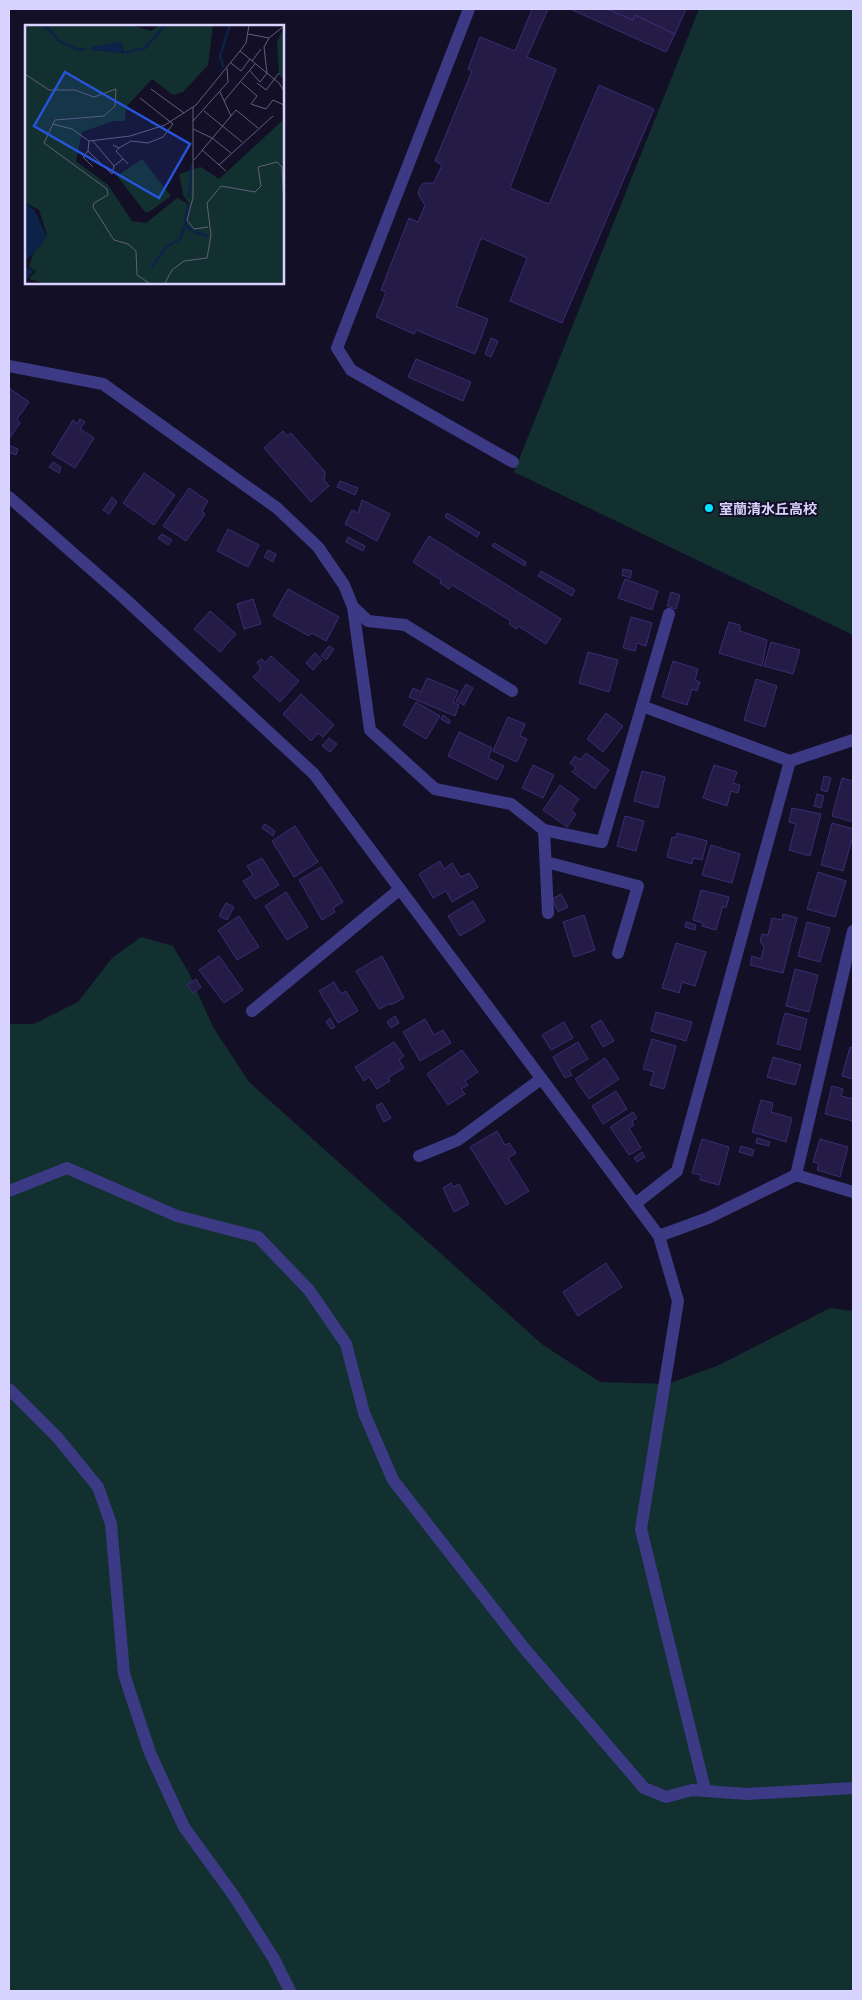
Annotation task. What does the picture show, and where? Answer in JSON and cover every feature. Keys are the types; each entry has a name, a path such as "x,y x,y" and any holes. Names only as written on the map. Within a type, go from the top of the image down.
{"street":[{"path":"469,9 337,348 351,370 513,462"},
{"path":"9,366 103,384 277,508 318,547 344,585 354,607 370,730 435,788 511,804 544,830 602,842 669,614"},
{"path":"9,497 124,598 314,774 659,1236 678,1301 641,1529 705,1790"},
{"path":"354,607 368,621 405,625 512,691"},
{"path":"642,706 790,761 853,740"},
{"path":"635,1204 677,1171 790,761"},
{"path":"544,830 548,913"},
{"path":"546,862 638,886 618,953"},
{"path":"252,1011 400,889"},
{"path":"796,1176 853,931"},
{"path":"419,1156 458,1140 541,1079"},
{"path":"9,1191 68,1168 177,1216 258,1237 308,1290 346,1344 364,1414 393,1480 524,1648 644,1788 666,1797 692,1790 747,1794 853,1788"},
{"path":"659,1236 708,1218 796,1176 853,1192"},
{"path":"9,1389 57,1437 98,1487 111,1524 124,1674 150,1753 184,1827 239,1904 274,1959 290,1991"}],"green space":[{"path":"699,9 853,9 853,635 514,472"},
{"path":"141,937 173,946 188,971 213,1027 249,1082 543,1345 600,1382 667,1384 717,1366 830,1308 853,1311 853,1991 9,1991 9,1024 34,1024 78,1002 112,958"}],"building":[{"path":"532,9 548,9 527,57 556,69 510,188 549,204 599,85 654,109 562,323 510,301 527,258 481,238 456,306 488,319 475,354 416,330 414,334 376,317 386,292 381,290 409,218 418,222 425,205 418,194 420,187 424,183 434,183 442,165 435,161 472,71 468,69 480,37 515,51"},
{"path":"570,9 607,9 633,20 635,15 675,34 666,52"},
{"path":"607,9 686,9 675,34 635,15 633,20"},
{"path":"491,338 498,341 491,357 485,354"},
{"path":"416,359 471,382 463,401 408,377"},
{"path":"9,388 29,402 17,419 20,423 9,439"},
{"path":"80,419 85,422 80,429 94,438 75,468 52,454 73,420 77,424"},
{"path":"283,431 287,436 291,433 325,472 324,480 329,486 311,502 264,448"},
{"path":"9,445 18,449 16,455 9,452"},
{"path":"53,462 61,467 59,473 49,467"},
{"path":"144,473 175,495 154,525 123,503"},
{"path":"340,481 358,488 355,495 337,487"},
{"path":"189,488 208,501 202,511 205,514 186,541 163,526"},
{"path":"112,497 117,502 109,514 103,510"},
{"path":"362,500 390,514 377,541 345,524 352,510 358,513"},
{"path":"447,513 480,533 477,537 445,517"},
{"path":"228,529 259,545 248,567 217,551"},
{"path":"162,534 172,540 168,545 158,538"},
{"path":"429,536 561,619 546,644 518,626 516,629 509,624 511,621 452,585 449,589 440,583 441,580 413,562"},
{"path":"348,537 365,546 363,551 346,542"},
{"path":"494,543 526,562 525,566 492,546"},
{"path":"268,550 276,554 273,562 264,557"},
{"path":"623,569 632,571 630,578 622,575"},
{"path":"541,571 575,590 572,596 538,576"},
{"path":"625,579 658,591 652,610 618,598"},
{"path":"288,589 339,617 326,641 312,633 309,636 273,616"},
{"path":"671,592 680,595 676,609 667,606"},
{"path":"253,599 261,624 244,629 237,604"},
{"path":"210,611 236,634 220,652 194,629"},
{"path":"631,617 652,623 646,646 637,643 635,651 623,648"},
{"path":"729,622 740,625 740,631 767,640 762,666 719,653"},
{"path":"771,642 800,650 793,674 764,666"},
{"path":"329,646 334,649 326,660 321,656"},
{"path":"588,652 618,660 609,692 579,683"},
{"path":"315,653 322,660 313,670 306,663"},
{"path":"271,656 299,681 280,702 253,677 261,669 257,662 262,659 265,663"},
{"path":"673,661 698,669 695,680 700,682 697,691 692,689 687,705 662,697"},
{"path":"427,678 458,691 453,702 459,705 455,716 409,697 413,688 421,692"},
{"path":"756,679 777,686 765,727 744,720"},
{"path":"466,684 473,688 464,705 456,701"},
{"path":"301,694 334,725 323,737 318,733 311,741 283,714"},
{"path":"416,702 440,716 426,739 403,725"},
{"path":"606,713 623,726 603,752 587,739"},
{"path":"443,715 450,720 449,724 441,719"},
{"path":"508,717 525,724 520,736 527,739 517,762 493,751"},
{"path":"459,732 492,748 488,758 504,766 497,780 448,756"},
{"path":"329,738 337,744 330,752 322,746"},
{"path":"586,753 609,770 595,789 572,772 576,768 570,763 575,756 580,760"},
{"path":"533,765 554,775 543,798 522,788"},
{"path":"714,765 737,772 733,783 740,785 738,793 731,791 727,806 703,798"},
{"path":"642,771 665,777 658,808 634,801"},
{"path":"824,776 831,778 827,792 821,790"},
{"path":"842,778 853,781 853,822 832,816"},
{"path":"560,785 579,799 571,810 576,814 567,827 543,810"},
{"path":"817,794 824,796 821,808 814,806"},
{"path":"792,808 821,814 810,856 789,850 796,824 789,822"},
{"path":"625,816 644,821 636,851 617,846"},
{"path":"832,823 853,829 853,836 843,871 821,865"},
{"path":"265,824 275,831 273,836 262,828"},
{"path":"295,826 318,862 294,877 272,841"},
{"path":"677,833 707,841 702,860 693,858 692,864 667,857 672,837 676,838"},
{"path":"711,845 740,854 732,883 702,875"},
{"path":"262,858 279,885 255,899 243,881 253,875 247,866"},
{"path":"440,861 444,869 452,863 461,877 469,873 478,887 452,902 446,891 433,898 419,874"},
{"path":"321,867 343,902 333,908 335,912 322,920 299,880"},
{"path":"818,872 846,881 835,917 807,909"},
{"path":"701,890 729,897 726,908 723,906 716,930 702,926 703,923 693,920"},
{"path":"286,892 308,927 287,940 265,906"},
{"path":"561,894 568,907 558,912 552,899"},
{"path":"473,901 485,921 460,936 448,916"},
{"path":"226,903 234,907 227,920 219,916"},
{"path":"783,914 797,918 783,973 750,965 752,956 761,959 764,947 760,942 762,934 768,935 772,918 782,920"},
{"path":"584,915 595,950 574,957 563,922"},
{"path":"239,916 259,947 237,960 218,930"},
{"path":"686,922 696,925 695,930 685,927"},
{"path":"807,922 830,928 820,962 798,956"},
{"path":"676,943 706,952 695,986 682,982 679,993 662,988"},
{"path":"219,956 243,990 224,1003 199,970"},
{"path":"382,956 404,998 379,1009 356,971"},
{"path":"795,969 818,975 809,1012 786,1006"},
{"path":"196,979 201,987 193,993 187,985"},
{"path":"334,982 341,994 346,991 358,1011 338,1023 319,991"},
{"path":"656,1012 692,1022 686,1041 651,1031"},
{"path":"785,1013 807,1019 800,1050 777,1044"},
{"path":"395,1016 399,1023 391,1028 387,1022"},
{"path":"330,1018 335,1027 331,1029 326,1022"},
{"path":"425,1019 434,1035 443,1030 451,1043 420,1061 403,1032"},
{"path":"601,1020 614,1041 603,1047 591,1026"},
{"path":"564,1022 573,1038 551,1050 542,1035"},
{"path":"652,1039 676,1046 664,1089 650,1085 654,1072 643,1069"},
{"path":"394,1042 404,1056 399,1060 404,1068 388,1078 390,1081 377,1089 369,1077 364,1081 355,1067"},
{"path":"578,1042 588,1059 569,1070 572,1075 565,1078 553,1057"},
{"path":"850,1047 853,1048 853,1079 842,1076"},
{"path":"462,1050 478,1072 465,1081 468,1085 461,1089 465,1094 448,1105 427,1074"},
{"path":"773,1057 801,1065 795,1085 767,1077"},
{"path":"605,1058 619,1079 589,1099 575,1079"},
{"path":"832,1086 843,1089 841,1096 853,1099 853,1121 825,1114"},
{"path":"616,1091 627,1109 603,1124 592,1106"},
{"path":"761,1100 773,1103 771,1112 792,1118 786,1142 752,1132"},
{"path":"382,1103 391,1118 384,1122 376,1106"},
{"path":"633,1112 637,1118 632,1121 634,1125 629,1128 641,1148 629,1155 610,1127"},
{"path":"497,1131 505,1145 509,1143 516,1153 508,1158 529,1191 506,1205 470,1147"},
{"path":"757,1138 770,1142 769,1146 756,1143"},
{"path":"702,1139 729,1147 719,1185 700,1180 701,1175 692,1173"},
{"path":"820,1139 848,1147 840,1177 817,1170 819,1164 813,1162"},
{"path":"741,1146 754,1150 752,1156 739,1152"},
{"path":"642,1152 645,1157 637,1162 634,1158"},
{"path":"451,1183 453,1187 459,1184 469,1204 454,1212 443,1188"},
{"path":"606,1263 622,1287 578,1316 563,1292"}],"place":[{"name":"室蘭清水丘高校","path":"709,508"}]}
